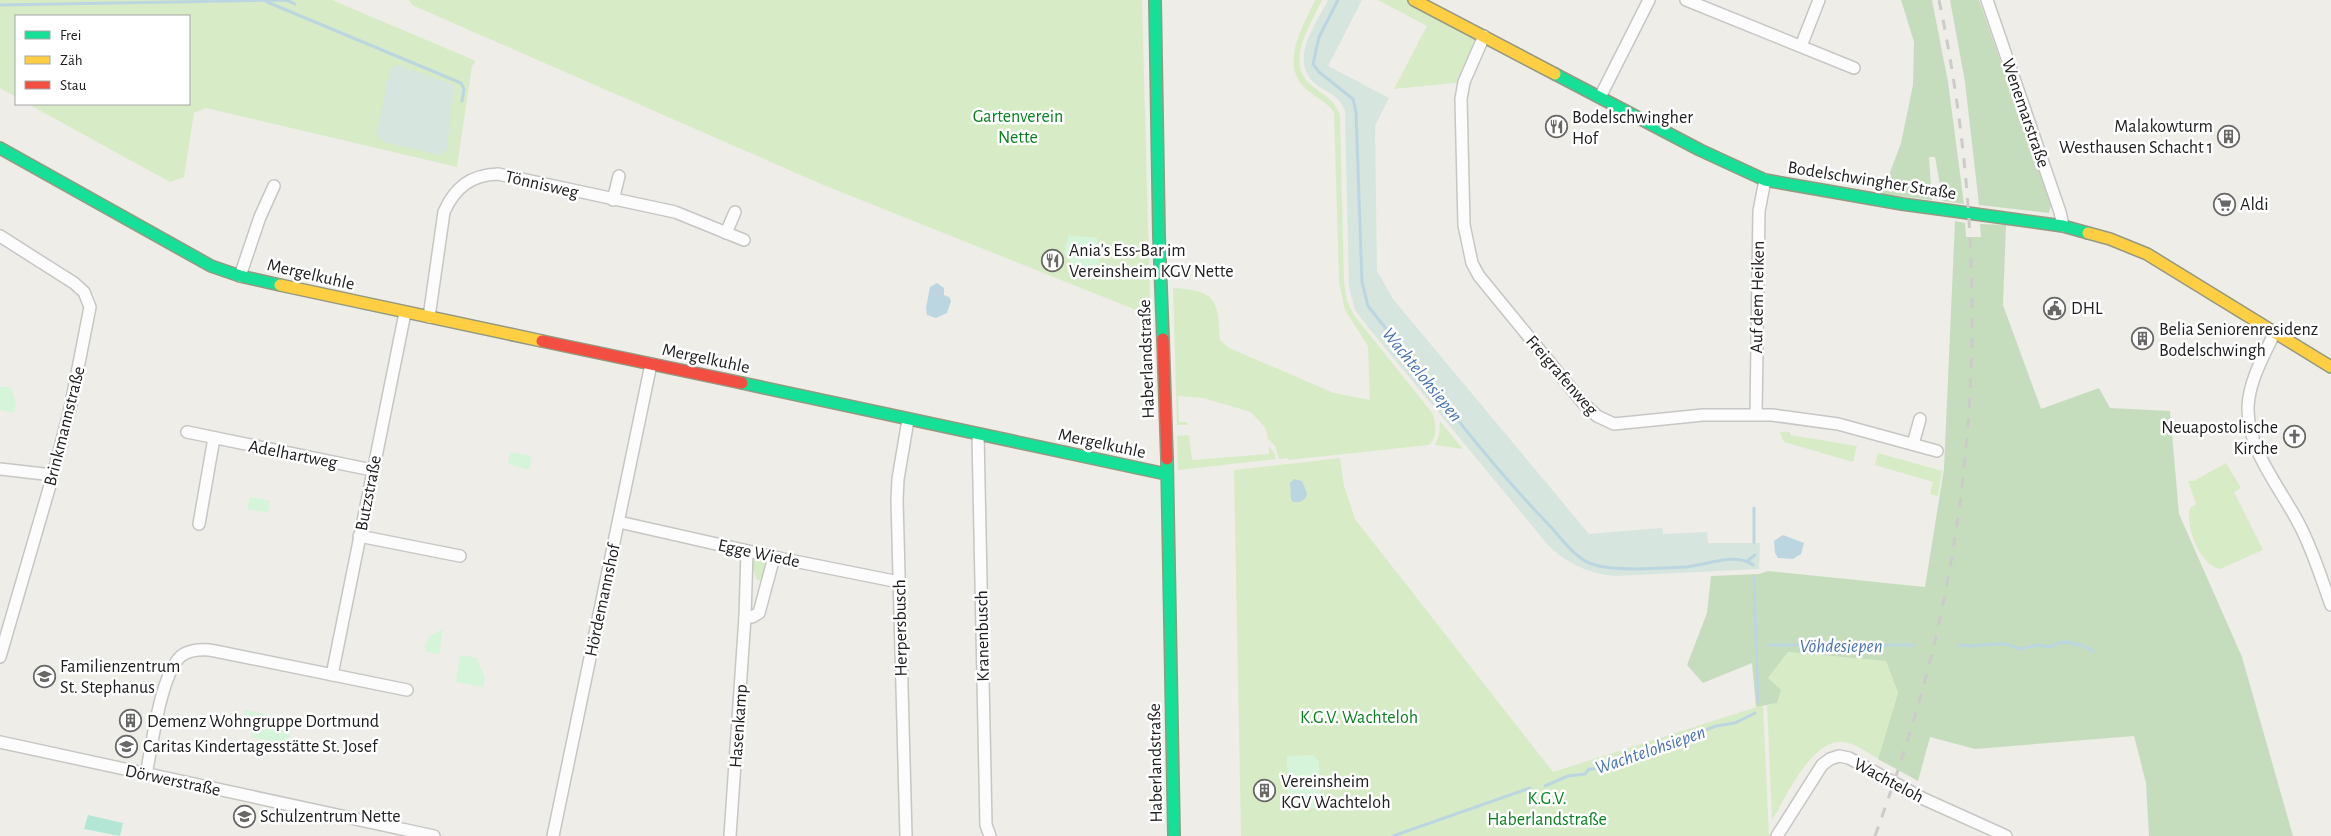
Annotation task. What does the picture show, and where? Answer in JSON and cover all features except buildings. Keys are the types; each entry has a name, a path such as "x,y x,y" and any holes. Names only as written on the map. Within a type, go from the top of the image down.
{"street":[{"name":"Haberlandstraße","path":"1155,0 1174,836"},
{"name":"Bodelschwingher Straße","path":"1414,0 1742,171 1765,180 1902,204 2063,226 2110,238 2143,252 2331,367"},
{"path":"1600,97 1649,0"},
{"path":"1686,0 1854,68"},
{"path":"1800,46 1819,0"},
{"name":"Wenemarstraße","path":"1987,0 2060,212 2063,226"},
{"name":"Freigrafenweg","path":"1484,36 1464,82 1461,99 1464,225 1468,250 1479,276 1583,403 1597,416 1614,424 1703,414 1756,414 1803,418 1838,424 1937,451"},
{"name":"Mergelkuhle","path":"0,148 211,266 240,276 1166,474"},
{"name":"Tönnisweg","path":"429,317 444,212 450,198 462,185 485,175 498,174 675,212 744,240"},
{"path":"614,200 619,176"},
{"name":"Auf dem Heiken","path":"1756,414 1759,211 1765,180"},
{"name":"Mergelkuhle","path":"240,276 260,217 274,186"},
{"path":"726,234 735,212"},
{"name":"Brinkmannstraße","path":"0,236 56,270 84,292 89,300 90,316 53,475 0,654"},
{"name":"Butzstraße","path":"332,675 405,312"},
{"path":"2275,332 2251,388 2248,406 2249,423 2253,439 2262,460 2300,525 2331,606"},
{"name":"Hördemannshof","path":"553,836 651,364"},
{"path":"1913,444 1920,419"},
{"name":"Herpersbusch","path":"906,836 898,479 908,420"},
{"name":"Adelhartweg","path":"187,432 372,470"},
{"name":"Kranenbusch","path":"978,435 986,825 990,836"},
{"path":"199,524 214,438"},
{"path":"0,469 53,475"},
{"name":"Egge Wiede","path":"619,522 774,557 899,582"},
{"path":"359,536 460,556"},
{"name":"Hasenkamp","path":"730,836 745,617 747,551"},
{"path":"745,617 752,617 758,614 774,557"},
{"path":"146,774 166,681 175,662 184,654 197,650 212,650 407,690"},
{"name":"Dörwerstraße","path":"0,742 434,836"},
{"name":"Wachteloh","path":"1777,836 1822,765 1830,759 1839,756 1859,763 1924,799 2006,836"}],"green space":[{"path":"0,0 332,0 476,61 472,66 457,167 206,108 194,113 184,177 170,182 30,105 190,105 190,15 15,15 15,96 0,88"},
{"name":"Gartenverein Nette","path":"409,0 1142,0 1150,299 1141,312 821,184 412,5"},
{"path":"1315,0 1322,0 1306,33 1300,57 1300,69 1305,79 1333,103 1340,116 1344,281 1347,301 1354,315 1433,414 1435,435 1428,445 1289,460 1288,458 1279,459 1275,446 1268,439 1266,429 1251,412 1203,398 1178,396 1179,422 1187,422 1188,425 1177,425 1173,288 1198,291 1212,299 1218,315 1220,340 1229,348 1334,393 1370,400 1368,346 1345,310 1339,282 1334,112 1328,105 1307,90 1299,80 1294,69 1296,46"},
{"path":"1378,0 1414,0 1484,36 1464,82 1394,89 1427,26"},
{"path":"1901,0 1932,0 1948,82 1964,204 1943,201 1935,157 1929,157 1932,200 1882,194 1901,143 1913,85 1914,42"},
{"path":"1950,0 1979,0 2051,205 2049,213 1979,205 1965,82"},
{"path":"1955,221 1965,223 1966,237 1981,237 1980,224 2006,225 2003,305 2041,409 2099,388 2110,408 2170,411 2179,514 2242,657 2293,836 2149,836 2146,783 2134,736 1975,749 1930,737 1918,781 1878,759 1898,693 1886,661 1788,652 1768,678 1781,690 1777,703 1756,707 1752,663 1703,683 1687,665 1707,613 1711,576 1759,574 1768,571 1925,587 1944,469"},
{"path":"1069,235 1097,238 1099,265 1087,271 1074,266 1064,252"},
{"path":"0,387 11,387 16,403 14,413 0,410"},
{"path":"1440,421 1463,449 1435,445 1439,435"},
{"path":"1780,432 1790,432 1790,435 1857,446 1853,462 1784,442"},
{"path":"1189,435 1192,460 1269,454 1269,446 1276,459 1178,470 1177,436"},
{"path":"510,452 532,456 529,470 508,464"},
{"path":"1878,453 1942,471 1938,496 1930,494 1933,482 1875,465"},
{"name":"K.G.V. Wachteloh","path":"1340,458 1344,486 1355,519 1553,772 1763,705 1769,836 1241,836 1234,470"},
{"path":"2226,463 2241,488 2234,492 2263,550 2220,569 2212,566 2206,560 2195,544 2189,516 2190,508 2196,504 2188,481 2194,481"},
{"path":"250,497 270,501 268,513 247,509"},
{"path":"756,557 765,559 768,563 765,581 757,580 754,572 750,571 751,563"},
{"path":"443,629 439,654 426,652 425,646 429,637"},
{"path":"1788,652 1886,661 1898,693 1878,759 1857,746 1844,742 1832,743 1821,749 1792,784 1772,820 1767,705 1777,703 1768,678"},
{"path":"460,655 477,658 485,678 483,687 456,682"},
{"path":"245,710 293,720 288,745 251,737 252,731 241,729"},
{"path":"1313,755 1319,761 1321,808 1288,808 1287,756"},
{"path":"88,815 123,823 120,836 84,829"}],"shaded area":[{"path":"1328,0 1362,0 1328,66 1389,98 1375,126 1377,271 1393,299 1589,534 1662,528 1663,534 1707,532 1708,543 1760,543 1759,569 1615,576 1587,570 1563,557 1548,545 1355,310 1349,287 1345,111 1336,97 1310,79 1305,68 1304,57 1310,34"},
{"path":"398,65 454,85 447,150 440,155 384,142 376,135 391,68"}],"water":[{"path":"937,283 944,288 944,295 949,297 951,301 947,313 936,318 927,315 926,308 930,287"},
{"path":"1294,479 1302,481 1307,493 1306,498 1300,502 1293,502 1291,499 1290,483"},
{"path":"1783,535 1804,543 1801,554 1793,559 1778,558 1775,553 1774,541"}],"waterway":[{"path":"0,5 286,0 295,4"},
{"name":"Wachtelohsiepen","path":"1338,0 1319,37 1313,64 1319,72 1353,99 1356,112 1362,282 1368,306 1479,446 1569,548 1580,557 1592,564 1625,569 1686,567 1729,559 1746,561 1753,565"},
{"path":"267,2 461,83 464,89 462,101"},
{"path":"1754,508 1754,542"},
{"path":"1747,561 1755,555"},
{"name":"Wachtelohsiepen","path":"1754,577 1758,702"},
{"name":"Vöhdesiepen","path":"1958,645 2004,644 2019,649 2038,645 2051,647 2065,642 2081,645 2093,651"},
{"name":"Vöhdesiepen","path":"1768,645 1914,645"},
{"name":"Wachtelohsiepen","path":"1545,786 1568,776 1585,774 1589,769 1601,769 1611,762 1640,752 1649,753 1658,745 1672,743 1716,726 1735,723 1755,713"},
{"name":"Wachtelohsiepen","path":"1393,836 1530,788"}],"railway":[{"path":"1875,836 1910,731 1939,623 1954,546 1964,468 1970,390 1972,312 1970,234 1963,155 1953,78 1939,0"}],"traffic: fast":[{"path":"1155,0 1159,236 1163,339"},
{"path":"1555,74 1700,150 1765,180 1902,204 2063,226 2088,233"},
{"path":"0,148 211,266 240,276 280,285"},
{"path":"742,383 1166,474"},
{"path":"1167,459 1174,836"}],"traffic: slow":[{"path":"1414,0 1555,74"},
{"path":"2088,233 2110,239 2147,254 2331,367"},
{"path":"280,285 542,341"}],"traffic: jam":[{"path":"1163,339 1167,459"},
{"path":"542,341 742,383"}],"place":[{"name":"Bodelschwingher Hof","path":"1556,127"},
{"name":"Malakowturm Westhausen Schacht 1","path":"2229,136"},
{"name":"Aldi","path":"2224,204"},
{"name":"Ania's Ess-Bar im Vereinsheim KGV Nette","path":"1053,260"},
{"name":"DHL","path":"2055,308"},
{"name":"Belia Seniorenresidenz Bodelschwingh","path":"2143,339"},
{"name":"Neuapostolische Kirche","path":"2294,437"},
{"name":"Familienzentrum St. Stephanus","path":"44,676"},
{"name":"Demenz Wohngruppe Dortmund","path":"131,721"},
{"name":"Caritas Kindertagesstätte St. Josef","path":"127,746"},
{"name":"Vereinsheim KGV Wachteloh","path":"1265,791"},
{"name":"Schulzentrum Nette","path":"244,816"}],"park label":[{"name":"K.G.V. Haberlandstraße","path":"1547,808"}]}
